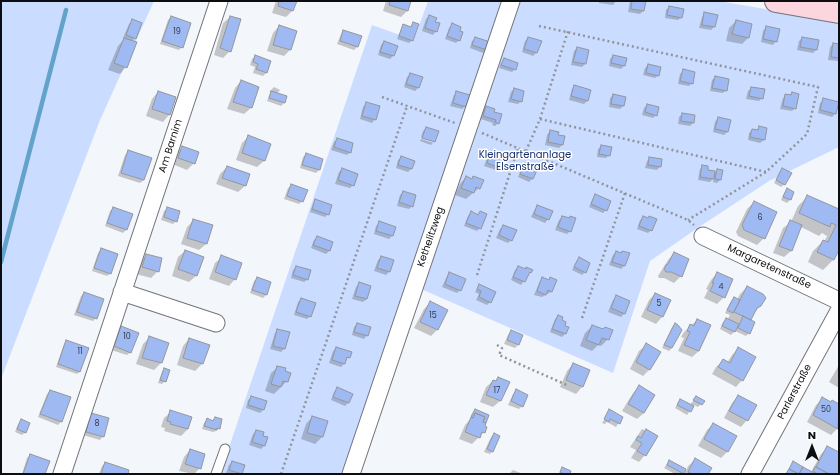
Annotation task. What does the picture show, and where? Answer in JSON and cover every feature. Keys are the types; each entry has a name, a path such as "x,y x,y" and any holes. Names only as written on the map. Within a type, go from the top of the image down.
{"street":[{"name":"Am Barnim","path":"62,474 219,1"},
{"name":"Kethelitzweg","path":"351,474 511,1"},
{"path":"776,1 839,12"},
{"name":"Margaretenstraße","path":"703,236 838,301"},
{"path":"122,292 216,323"},
{"name":"Parlerstraße","path":"750,474 838,301"}],"lane":[{"path":"216,474 225,449"}],"path":[{"path":"539,26 568,31 818,86 808,134 766,172 688,220"},
{"path":"526,151 540,119 568,31"},
{"path":"382,97 526,151 688,220 703,236"},
{"path":"281,474 407,106"},
{"path":"540,119 766,172"},
{"path":"476,275 518,148"},
{"path":"582,318 625,193"},
{"path":"497,346 502,348 499,355 570,386"}],"green space":[{"path":"1,1 154,1 100,120 1,379"},
{"name":"Kleingartenanlage Elsenstraße","path":"428,1 719,1 839,22 839,147 769,181 650,261 613,373 412,285 347,474 220,474 372,25 414,40"}],"building":[{"path":"279,1 297,1 293,11 278,6"},
{"path":"390,1 411,1 408,11 389,5"},
{"path":"632,1 646,1 644,11 631,9"},
{"path":"669,6 684,9 682,18 667,15"},
{"path":"704,12 718,15 715,27 702,25"},
{"path":"429,15 437,18 435,22 440,23 437,32 425,28"},
{"path":"171,16 191,23 183,48 162,41"},
{"path":"230,16 241,19 231,52 220,48"},
{"path":"132,19 142,23 136,39 126,35"},
{"path":"736,20 752,24 749,38 732,34"},
{"path":"413,22 419,24 413,41 399,36 403,24 411,27"},
{"path":"452,23 461,27 460,31 463,32 460,41 447,36"},
{"path":"279,25 297,31 291,50 273,45"},
{"path":"766,26 780,29 777,42 763,39"},
{"path":"343,30 362,36 358,47 340,41"},
{"path":"475,37 490,42 487,50 472,45"},
{"path":"528,37 542,41 537,53 524,49"},
{"path":"802,37 819,40 817,50 800,47"},
{"path":"124,38 137,42 127,68 114,63"},
{"path":"384,41 398,46 394,56 380,52"},
{"path":"833,43 839,44 839,58 831,57"},
{"path":"577,47 589,50 586,64 573,62"},
{"path":"255,55 271,61 267,73 256,69 258,64 253,62"},
{"path":"613,55 627,58 625,66 611,63"},
{"path":"504,58 518,63 516,70 501,65"},
{"path":"648,64 661,67 659,76 646,73"},
{"path":"683,69 695,72 693,84 680,81"},
{"path":"410,73 423,77 419,88 406,84"},
{"path":"715,76 729,79 727,91 712,88"},
{"path":"241,80 259,87 252,108 233,102"},
{"path":"574,85 591,90 588,101 571,96"},
{"path":"751,87 765,89 763,99 749,96"},
{"path":"514,88 524,91 522,102 511,99"},
{"path":"158,91 176,97 170,115 152,109"},
{"path":"271,91 287,96 285,103 269,98"},
{"path":"456,91 470,95 466,107 453,103"},
{"path":"792,92 799,94 796,109 783,106 785,94 791,95"},
{"path":"613,94 626,97 624,106 611,104"},
{"path":"823,98 839,102 836,114 820,110"},
{"path":"366,102 380,106 376,120 362,116"},
{"path":"647,104 659,107 657,116 645,112"},
{"path":"486,106 495,109 494,112 502,114 499,124 495,122 496,120 483,116"},
{"path":"682,113 695,115 694,123 681,121"},
{"path":"718,117 731,120 728,132 715,129"},
{"path":"759,126 767,128 765,140 750,137 752,129 758,130"},
{"path":"426,127 439,131 435,142 422,138"},
{"path":"550,130 559,132 558,135 565,136 563,145 548,142"},
{"path":"248,135 271,144 265,161 242,153"},
{"path":"337,138 353,143 351,153 334,147"},
{"path":"601,145 612,147 610,156 599,154"},
{"path":"182,146 199,152 195,164 178,158"},
{"path":"128,150 152,158 144,180 121,173"},
{"path":"491,151 499,154 500,151 505,153 500,168 487,163"},
{"path":"306,153 323,159 320,170 302,165"},
{"path":"401,156 415,161 412,169 398,165"},
{"path":"649,157 662,159 661,167 648,165"},
{"path":"525,163 538,168 533,179 520,174"},
{"path":"702,165 708,166 708,170 715,171 714,179 700,177"},
{"path":"227,166 250,174 246,186 222,178"},
{"path":"342,168 358,174 354,186 338,180"},
{"path":"782,168 792,173 785,185 776,180"},
{"path":"717,169 723,170 721,180 715,179"},
{"path":"466,176 472,179 473,176 484,180 480,189 476,187 474,193 461,188"},
{"path":"291,184 308,190 303,202 287,196"},
{"path":"787,188 794,192 791,200 783,197"},
{"path":"403,191 416,195 413,207 399,202"},
{"path":"595,194 611,201 607,211 591,204"},
{"path":"807,195 839,209 839,250 834,260 817,252 823,240 828,242 836,225 831,223 830,227 799,213"},
{"path":"315,199 332,205 329,215 312,209"},
{"path":"754,201 777,212 765,239 744,230 742,225"},
{"path":"537,205 553,211 549,220 534,214"},
{"path":"113,207 133,214 127,230 107,223"},
{"path":"167,207 180,211 177,222 164,217"},
{"path":"471,211 478,215 480,211 487,214 481,229 466,223"},
{"path":"562,216 576,218 571,232 558,227"},
{"path":"643,216 648,218 649,216 657,219 652,231 639,226"},
{"path":"193,219 213,225 207,244 187,238"},
{"path":"790,220 802,225 792,251 779,246"},
{"path":"379,221 396,227 393,236 376,231"},
{"path":"503,225 517,230 512,241 499,235"},
{"path":"317,236 333,242 330,251 313,245"},
{"path":"101,248 118,254 111,274 94,268"},
{"path":"185,250 204,257 197,276 178,269"},
{"path":"616,251 621,253 622,251 630,253 625,266 612,262"},
{"path":"674,252 689,259 682,277 671,272 666,272 664,269"},
{"path":"146,254 162,258 159,272 142,267"},
{"path":"221,255 242,263 236,280 215,272"},
{"path":"381,256 394,260 390,272 377,268"},
{"path":"579,257 590,263 586,273 574,267"},
{"path":"296,266 311,270 308,280 293,275"},
{"path":"518,266 533,270 531,273 530,272 525,282 513,277"},
{"path":"449,272 466,279 461,291 445,284"},
{"path":"717,272 733,279 725,298 710,291"},
{"path":"257,277 271,282 267,295 252,290"},
{"path":"542,277 549,280 550,277 557,280 552,292 548,290 546,295 537,291"},
{"path":"359,282 371,286 367,299 355,296"},
{"path":"479,284 496,292 491,303 479,297 481,291 477,289"},
{"path":"747,286 763,294 766,298 761,306 757,308 751,320 734,312"},
{"path":"84,292 104,299 97,319 77,312"},
{"path":"655,293 671,300 663,317 647,310"},
{"path":"616,295 630,301 625,314 611,308"},
{"path":"734,297 740,300 733,313 727,310"},
{"path":"301,298 316,303 311,317 296,312"},
{"path":"430,301 448,310 438,330 420,322"},
{"path":"558,315 563,317 562,320 566,322 565,326 569,327 566,334 552,329"},
{"path":"743,316 755,322 750,334 738,328"},
{"path":"726,318 739,324 735,332 722,326"},
{"path":"697,319 711,325 699,351 684,345 690,332 687,331 690,324 694,326"},
{"path":"357,323 371,327 368,336 354,332"},
{"path":"675,323 682,330 672,348 664,345"},
{"path":"592,325 603,329 605,327 613,330 609,340 602,338 599,345 586,340"},
{"path":"121,326 139,333 131,353 114,346"},
{"path":"277,329 290,332 285,349 273,346"},
{"path":"511,330 523,335 519,345 507,340"},
{"path":"149,336 169,343 162,363 142,358"},
{"path":"189,338 210,345 203,364 183,358"},
{"path":"66,340 89,348 80,372 58,364"},
{"path":"646,343 661,352 650,370 636,362"},
{"path":"336,347 352,352 350,358 347,357 345,364 332,360"},
{"path":"738,347 756,357 743,381 718,367 723,359 730,363"},
{"path":"573,363 590,370 583,387 566,380"},
{"path":"277,366 286,368 285,371 291,373 288,382 283,381 281,387 271,384"},
{"path":"164,368 170,370 166,382 160,380"},
{"path":"498,377 510,382 501,401 486,395 493,380 496,381"},
{"path":"639,385 655,395 644,413 628,404"},
{"path":"337,387 353,394 349,403 333,397"},
{"path":"516,389 528,395 523,407 511,401"},
{"path":"50,390 71,397 62,422 40,414"},
{"path":"738,395 757,405 748,421 729,411"},
{"path":"251,396 267,401 264,410 248,405"},
{"path":"696,396 705,401 702,405 693,400"},
{"path":"822,397 839,404 838,429 813,415"},
{"path":"680,399 694,406 691,412 677,405"},
{"path":"475,409 489,415 486,423 483,422 485,417 475,413 473,418 471,417"},
{"path":"609,409 623,417 620,424 610,419 609,422 604,419"},
{"path":"170,410 192,417 188,429 170,424 171,422 167,421"},
{"path":"91,413 109,418 104,437 86,432"},
{"path":"475,413 485,417 483,422 486,423 485,426 487,427 485,433 482,432 480,438 465,432 471,417 473,418"},
{"path":"312,416 328,421 323,437 307,433"},
{"path":"215,417 222,419 220,429 217,428 217,430 204,426 207,418 213,421"},
{"path":"21,419 30,423 26,433 17,429"},
{"path":"713,423 737,436 728,452 704,439"},
{"path":"646,429 658,436 646,456 637,451 642,443 636,440 638,436 641,438"},
{"path":"256,430 264,432 263,436 268,437 265,446 252,442"},
{"path":"494,433 500,436 493,452 487,449"},
{"path":"827,446 839,452 839,474 829,474 816,467"},
{"path":"190,449 205,454 201,469 185,464"},
{"path":"30,454 50,461 45,474 23,474"},
{"path":"695,458 712,468 708,474 692,474 688,472"},
{"path":"669,460 686,469 684,474 667,465"},
{"path":"232,461 245,465 242,474 229,470"},
{"path":"793,461 803,467 799,474 789,469"},
{"path":"105,462 129,470 128,474 101,474"},
{"path":"562,467 571,471 570,474 560,472"},
{"path":"803,467 816,474 799,474"},
{"path":"815,467 829,474 818,474 813,471"},
{"path":"789,469 799,474 786,474"}],"waterway":[{"path":"1,262 66,10"}]}
